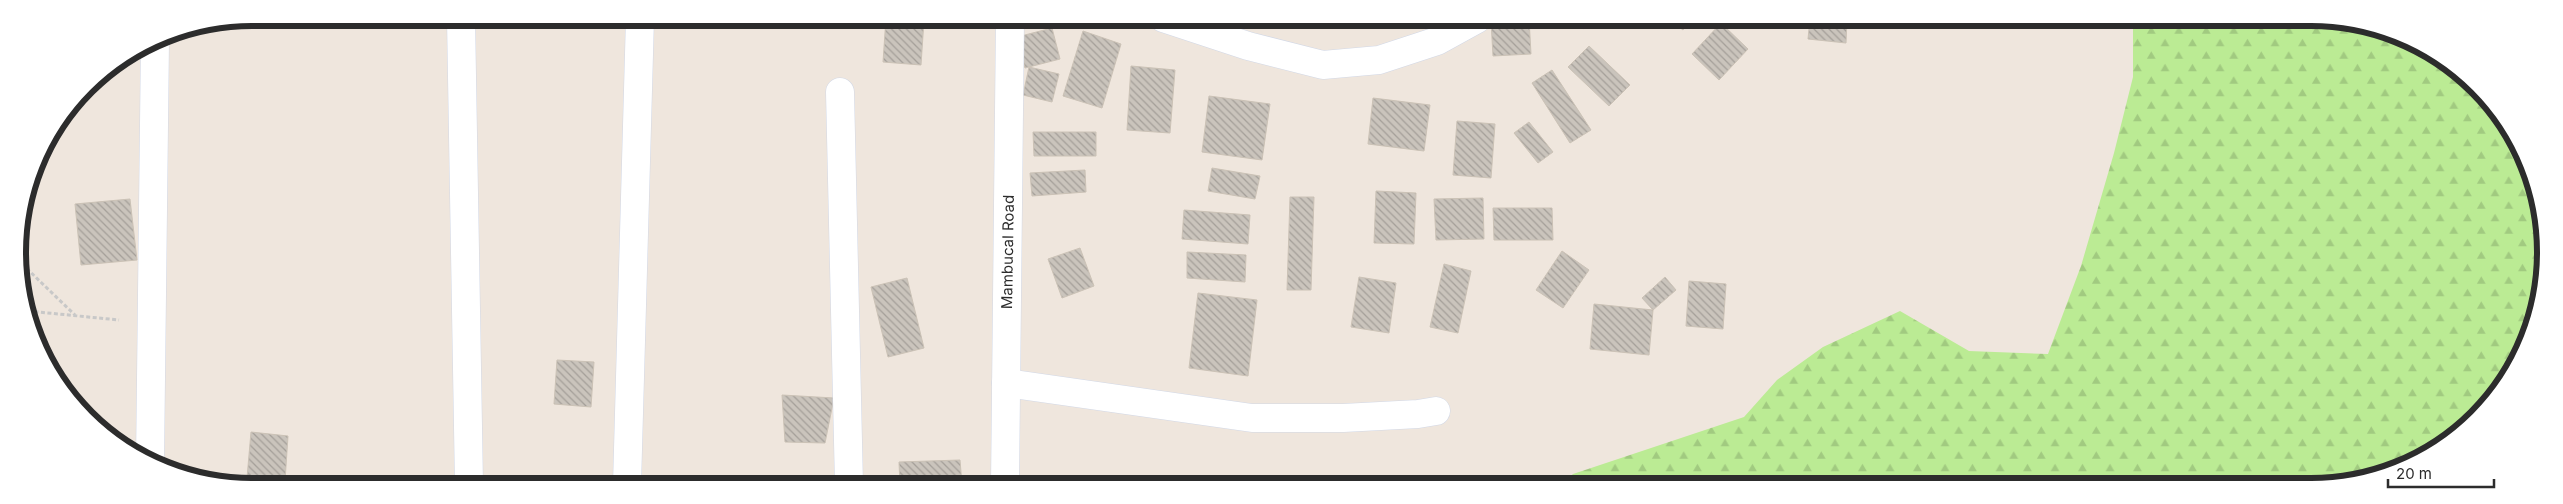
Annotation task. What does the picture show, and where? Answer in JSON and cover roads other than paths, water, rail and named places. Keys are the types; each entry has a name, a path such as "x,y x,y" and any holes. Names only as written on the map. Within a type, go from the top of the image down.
{"street":[{"path":"461,26 469,478"},
{"path":"627,478 640,26"},
{"name":"Mambucal Road","path":"1005,478 1010,26"},
{"path":"1187,26 1248,46 1323,65 1380,60 1437,41 1464,26"},
{"path":"150,453 155,49"},
{"path":"840,92 849,478"},
{"path":"1006,383 1252,418 1352,417 1418,414 1436,411"}]}
